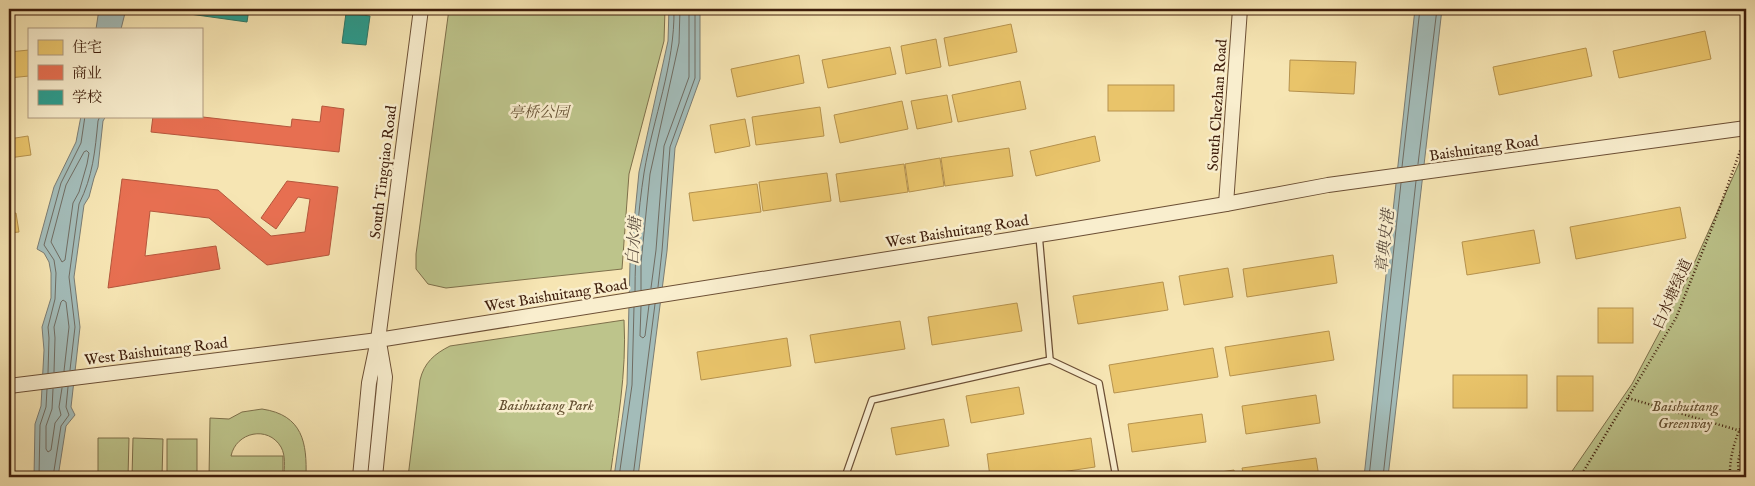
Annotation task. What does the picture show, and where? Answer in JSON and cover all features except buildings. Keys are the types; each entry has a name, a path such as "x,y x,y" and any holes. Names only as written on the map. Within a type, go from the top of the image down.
{"street":[{"name":"South Tingqiao Road","path":"360,477 369,383 378,340 421,9"},
{"name":"South Chezhan Road","path":"1226,204 1240,9"},
{"name":"Baishuitang Road","path":"1226,204 1328,185 1746,128"},
{"name":"West Baishuitang Road","path":"9,386 378,340 1226,204"},
{"name":"South Tingqiao Road","path":"375,477 385,377 378,340"}],"lane":[{"path":"1039,235 1050,360"},
{"path":"845,477 872,400 1050,360 1099,383 1116,477"}],"path":[{"name":"白水塘绿道","path":"1580,477 1676,318 1717,215 1746,134"},
{"path":"1628,398 1738,430 1745,430 1738,462 1739,477"},
{"path":"1730,477 1738,430 1746,417"}],"green space":[{"name":"亭桥公园","path":"449,9 665,9 664,41 629,174 622,269 446,288 428,284 416,269 416,254"},
{"name":"Baishuitang Greenway","path":"1746,148 1746,477 1568,477 1632,384 1683,288"},
{"name":"Baishuitang Park","path":"624,320 623,379 610,477 408,477 420,380 427,364 439,352 450,346"},
{"path":"262,409 276,412 286,417 300,432 305,453 306,477 284,477 284,458 281,447 268,436 253,434 239,441 231,456 283,456 283,477 209,477 210,418 229,419 242,412"},
{"path":"98,438 129,438 128,477 98,477"},
{"path":"133,438 163,439 162,477 132,477"},
{"path":"167,439 197,439 197,477 167,477"}],"water":[{"path":"99,9 126,9 121,28 96,28"},
{"name":"白水塘","path":"669,9 700,9 700,79 675,148 667,251 638,477 614,477 627,384 630,263 639,172 668,41"},
{"path":"1415,9 1442,9 1388,477 1364,477"},
{"path":"81,118 105,118 98,167 89,197 84,205 74,277 80,327 71,407 75,415 66,426 58,477 34,477 35,424 41,406 44,350 42,327 51,298 49,262 44,253 37,249 54,187 76,142"}],"water label":[{"name":"章典史港","path":"1384,241"}]}
